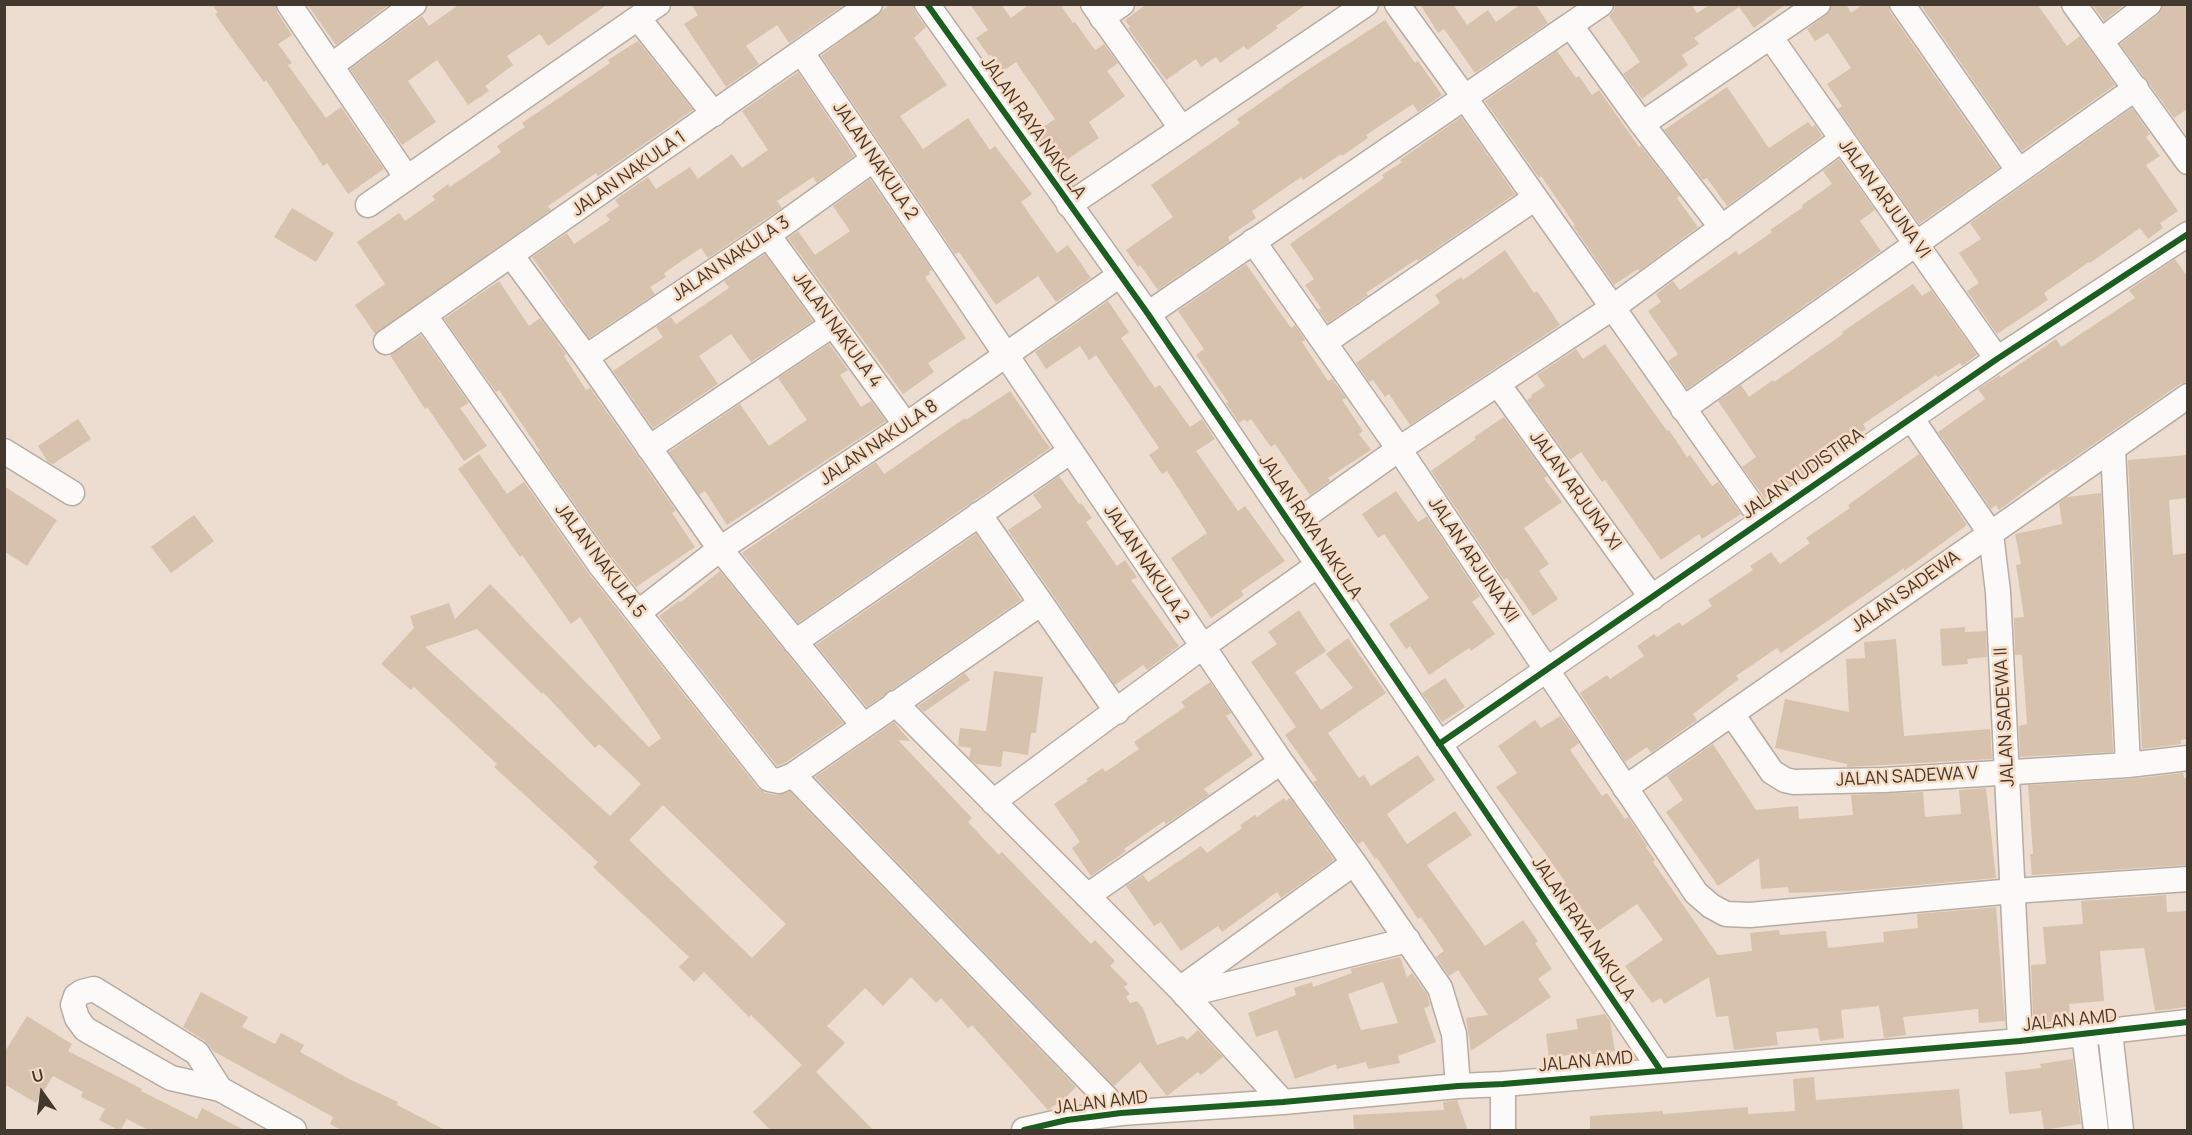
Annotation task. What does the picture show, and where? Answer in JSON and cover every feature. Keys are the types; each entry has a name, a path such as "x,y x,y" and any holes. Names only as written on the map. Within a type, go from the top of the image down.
{"street":[{"path":"289,4 406,178"},
{"path":"331,66 414,4"},
{"path":"368,205 658,4"},
{"name":"JALAN NAKULA 1","path":"386,342 870,4"},
{"name":"JALAN RAYA NAKULA","path":"927,4 1148,314 1661,1071"},
{"path":"1069,206 1366,4"},
{"path":"1397,4 1763,521"},
{"path":"1148,314 1601,4"},
{"path":"1642,124 1818,4"},
{"path":"1902,4 2018,170"},
{"path":"2074,4 2185,153"},
{"path":"2101,40 2149,4"},
{"path":"1106,9 1182,129"},
{"path":"638,18 714,114"},
{"path":"1571,26 1642,124 1722,228"},
{"name":"JALAN ARJUNA VI","path":"1771,38 1841,140 1998,358"},
{"name":"JALAN NAKULA 2","path":"802,53 1202,647 1440,988 1454,1034 1458,1086"},
{"path":"1683,409 2136,88"},
{"path":"1292,526 1399,449 1612,308 1841,140"},
{"name":"JALAN NAKULA 3","path":"586,357 768,235 874,159"},
{"path":"1325,342 1535,198"},
{"name":"JALAN YUDISTIRA","path":"1439,744 1998,358 2187,234"},
{"name":"JALAN NAKULA 4","path":"768,235 906,425"},
{"name":"JALAN ARJUNA XII","path":"1253,241 1399,449 1696,893 1711,906 1726,914 1750,915 2013,891 2187,879"},
{"path":"511,255 586,357 720,549 863,725"},
{"name":"JALAN NAKULA 8","path":"639,612 720,549 906,425 1120,275"},
{"name":"JALAN NAKULA 5","path":"425,316 602,566 769,779 779,781 793,775"},
{"path":"649,448 832,325"},
{"name":"JALAN ARJUNA XI","path":"1498,384 1652,597"},
{"name":"JALAN SADEWA","path":"1625,788 2187,396"},
{"name":"JALAN SADEWA II","path":"1911,418 1991,534 1998,592 2019,1041"},
{"path":"2113,448 2128,765"},
{"path":"4,451 72,493"},
{"path":"795,642 1071,451"},
{"path":"979,514 1117,712"},
{"path":"993,802 1202,647 1318,565"},
{"path":"1040,604 793,775 1121,1113"},
{"path":"895,704 1182,992 1283,1102"},
{"name":"JALAN SADEWA V","path":"1732,714 1772,772 1785,780 1794,782 1884,780 2128,765 2187,758"},
{"path":"1087,896 1281,762"},
{"path":"1182,992 1354,863"},
{"path":"1182,992 1408,940"},
{"path":"220,1089 197,1053 94,989 76,996 73,1005 76,1018 85,1029 171,1078 220,1089 294,1131"},
{"name":"JALAN AMD","path":"1024,1131 1067,1120 1121,1113 1283,1102 2019,1041 2187,1022"},
{"path":"2110,1032 2121,1131"},
{"path":"2084,1034 2096,1131"},
{"path":"1503,1084 1503,1131"}],"building":[{"path":"212,4 275,4 277,12 292,35 278,44 292,63 288,65 326,118 341,107 384,169 348,194 327,163 323,166 266,80 264,82 215,14 218,13"},
{"path":"307,4 390,4 336,45"},
{"path":"460,4 608,4 548,46 540,34 507,56 513,65 485,86 489,91 468,105 437,60 408,81 436,122 402,145 350,69 422,16 429,26"},
{"path":"691,4 839,4 841,7 789,43 777,25 746,46 759,64 726,87 684,24 698,15"},
{"path":"891,4 913,4 915,12 926,27 914,38 947,85 900,116 923,149 968,118 990,150 995,146 1032,194 1021,202 1057,253 1068,245 1091,278 1056,302 1038,276 996,305 959,252 955,254 821,56"},
{"path":"970,4 1001,4 1011,18 1030,4 1060,4 1095,50 1104,44 1118,63 1107,71 1125,96 1089,122 1099,138 1059,165 1036,132 1055,119 1016,62 1003,71 991,55 989,56 976,38 988,30"},
{"path":"1147,4 1307,4 1247,50 1244,46 1220,63 1216,57 1201,67 1196,59 1166,80 1128,28 1130,27 1125,20"},
{"path":"1420,4 1453,4 1467,25 1488,10 1496,22 1521,4 1535,4 1548,23 1475,73 1444,29 1438,33"},
{"path":"1615,4 1691,4 1697,13 1711,4 1786,4 1754,28 1739,7 1694,38 1699,44 1682,55 1688,65 1642,99 1623,74 1640,62 1609,16 1614,11"},
{"path":"1832,4 1846,4 1851,13 1863,4 1888,4 1890,12 1999,168 1919,224 1838,109 1842,106 1827,84 1851,68 1828,33 1815,41 1807,29 1826,15"},
{"path":"1920,4 2037,4 2067,46 2080,36 2115,85 2022,151"},
{"path":"2092,4 2125,4 2104,21"},
{"path":"2163,4 2187,4 2187,109 2174,118 2120,44 2158,15"},
{"path":"1385,20 1415,63 1418,61 1442,95 1418,112 1413,104 1366,135 1368,138 1342,156 1341,154 1303,180 1301,177 1252,211 1256,218 1228,237 1230,241 1158,290 1126,250 1173,217 1151,185 1240,123 1237,119"},
{"path":"638,41 693,110 598,176 596,173 548,206 551,210 375,334 355,305 385,284 357,242 399,213 405,221 435,200 432,196 448,184 450,187 501,152 497,146 525,127 522,123 610,63 608,60"},
{"path":"1557,51 1576,78 1579,76 1592,95 1599,90 1639,147 1641,146 1680,196 1677,198 1698,227 1639,271 1638,269 1614,285 1541,176 1539,178 1485,101"},
{"path":"798,72 854,156 817,183 813,177 777,201 782,208 708,258 701,248 664,273 666,277 650,287 655,294 589,338 532,257 567,233 574,244 610,220 606,215 619,206 615,200 648,177 656,189 690,167 698,179 732,154 742,168 768,150 742,111"},
{"path":"1727,87 1769,148 1808,122 1812,127 1815,125 1822,136 1727,206 1707,178 1703,180 1664,130"},
{"path":"2132,108 2150,134 2146,137 2160,156 2146,165 2178,211 2160,223 2163,228 2148,239 2140,228 2089,262 2044,293 2048,300 1997,334 1967,291 1979,283 1959,253 1981,239 1970,223"},
{"path":"1461,117 1515,194 1418,261 1417,259 1366,293 1368,295 1328,323 1305,285 1314,279 1290,244 1384,178 1382,175 1402,162 1400,160"},
{"path":"1839,159 1875,210 1860,221 1881,251 1687,389 1668,361 1678,354 1648,311 1661,302 1656,294 1673,281 1680,290 1736,251 1739,255 1772,232 1770,230 1832,184 1823,171"},
{"path":"870,179 932,270 925,277 966,338 928,363 934,372 903,394 788,238 798,231 815,255 850,231 833,206"},
{"path":"292,208 334,233 316,262 274,237"},
{"path":"1505,250 1534,293 1537,291 1560,325 1410,425 1389,394 1385,397 1373,380 1369,382 1356,363 1440,303 1435,295 1461,277 1463,280"},
{"path":"765,254 813,321 751,362 731,334 699,356 718,384 653,428 613,371 663,337 656,327 671,317 676,324 729,288 724,281"},
{"path":"2175,259 2187,276 2187,382 2180,384 2055,471 2054,469 1999,510 1996,505 1991,509 1938,432 1985,399 1978,389 1999,375 2001,377 2056,339 2061,347 2135,298 2129,290"},
{"path":"1246,264 1291,328 1295,325 1305,340 1302,342 1328,381 1332,379 1346,398 1342,400 1363,431 1359,434 1371,450 1328,478 1330,481 1310,495 1275,444 1271,447 1251,419 1247,422 1244,419 1239,423 1226,403 1228,402 1196,355 1204,349 1178,311"},
{"path":"499,281 529,326 540,318 566,354 564,356 586,390 590,388 676,511 672,513 695,547 636,587 538,452 540,451 499,390 496,392 444,319"},
{"path":"1913,284 1922,296 1931,290 1977,355 1962,366 1960,363 1938,377 1936,375 1863,424 1866,429 1821,459 1823,462 1769,499 1765,498 1742,467 1756,457 1718,401 1741,385 1749,397 1773,380 1774,382"},
{"path":"1108,301 1129,332 1121,338 1155,388 1160,385 1190,427 1202,419 1215,439 1196,451 1238,511 1245,506 1285,561 1241,591 1244,595 1211,618 1171,558 1207,533 1167,471 1162,474 1149,455 1159,448 1096,355 1089,360 1080,346 1046,369 1035,352"},
{"path":"421,335 469,403 460,408 487,446 464,461 427,407 425,409 390,355"},
{"path":"829,344 848,370 840,375 861,407 871,401 886,421 727,525 705,491 699,495 669,452 740,404 769,446 807,420 778,378"},
{"path":"1605,344 1687,457 1690,455 1712,486 1718,482 1741,514 1702,539 1699,534 1661,560 1605,480 1602,482 1581,452 1570,460 1527,400 1545,386 1537,375 1576,349 1583,359"},
{"path":"1010,391 1050,448 798,623 742,553 876,462 884,474 965,418 966,420"},
{"path":"1504,417 1547,476 1544,478 1562,502 1524,528 1549,564 1539,571 1558,599 1533,616 1507,578 1504,580 1431,471"},
{"path":"78,419 91,439 53,464 48,462 38,446"},
{"path":"479,454 507,494 524,482 589,574 758,788 765,793 776,795 790,792 1076,1087 1065,1098 1048,1110 972,1025 968,1028 941,998 936,1003 911,977 883,1006 865,988 827,1026 845,1043 816,1072 874,1131 771,1131 753,1112 802,1065 704,972 694,982 679,967 689,957 593,867 598,862 494,767 497,764 414,687 411,690 381,664 414,628 410,616 449,603 455,619 490,584 649,747 661,738 580,617 571,624 458,469","holes":["477,629 542,694 543,692 595,748 599,744 641,784 610,816 425,647","663,805 786,924 752,958 629,840"]},
{"path":"1919,454 1967,525 1904,571 1904,568 1781,653 1777,648 1736,676 1739,679 1693,714 1697,720 1651,753 1647,747 1625,762 1580,693 1607,675 1610,679 1644,656 1637,646 1654,634 1657,637 1679,622 1682,626 1712,606 1708,600 1753,570 1750,566 1771,552 1780,564 1810,543 1806,538 1850,508 1848,505"},
{"path":"2187,455 2187,498 2169,500 2173,555 2187,553 2187,739 2181,740 2181,744 2142,749 2128,460"},
{"path":"1059,476 1092,518 1086,522 1117,566 1125,560 1137,577 1131,580 1179,646 1147,670 1143,665 1115,685 1008,530 1042,507 1033,495"},
{"path":"4,486 57,520 27,566 4,551"},
{"path":"1396,491 1418,522 1427,516 1480,596 1472,602 1495,634 1471,651 1469,648 1429,675 1410,646 1406,649 1389,624 1429,598 1384,534 1378,538 1362,514"},
{"path":"2101,493 2113,752 2020,757 2019,726 2027,724 2022,655 2015,655 2014,618 2024,617 2016,565 2021,564 2015,534 2062,524 2059,503 2067,497"},
{"path":"194,515 214,541 171,573 151,547"},
{"path":"976,534 1021,600 867,707 816,645"},
{"path":"720,571 843,723 777,766 659,616"},
{"path":"1299,610 1326,651 1295,672 1321,710 1353,688 1326,654 1348,638 1386,693 1328,733 1359,778 1364,775 1371,786 1418,755 1435,780 1387,814 1407,844 1455,811 1472,835 1427,865 1485,946 1523,920 1538,941 1535,943 1552,969 1538,979 1551,997 1471,1051 1466,1018 1488,1015 1458,970 1449,976 1436,957 1444,951 1421,917 1418,919 1363,841 1358,844 1313,782 1317,780 1285,735 1296,727 1251,662 1277,644 1268,632"},
{"path":"1965,627 1965,632 1986,631 1987,657 1967,659 1968,664 1942,666 1940,629"},
{"path":"1896,639 1904,736 1990,729 1992,759 1847,767 1847,764 1775,748 1785,699 1849,712 1846,659 1865,658 1864,642"},
{"path":"994,671 1043,677 1036,733 1031,733 1028,755 1003,751 1001,767 976,764 969,758 971,748 958,746 960,728 986,731"},
{"path":"965,673 970,680 924,712 918,706"},
{"path":"1445,678 1465,707 1442,722 1422,693"},
{"path":"1210,682 1231,713 1226,716 1253,755 1204,789 1209,795 1166,824 1164,821 1091,876 1072,848 1080,842 1054,804 1103,768 1105,772 1139,749 1134,742 1185,707 1181,702"},
{"path":"1560,716 1579,743 1570,750 1602,796 1607,793 1625,819 1628,817 1655,860 1653,862 1718,955 1752,951 1750,933 1779,930 1780,935 1826,931 1828,948 1884,942 1883,932 1918,928 1917,914 1996,907 2005,1021 1979,1023 1978,1009 1903,1017 1906,1035 1884,1038 1879,1006 1841,1010 1844,1038 1820,1041 1818,1028 1776,1032 1778,1045 1734,1050 1728,1016 1716,1017 1709,977 1664,1004 1661,998 1652,1003 1625,966 1663,940 1637,904 1598,931 1563,884 1566,883 1545,853 1496,787 1517,773 1498,746 1535,720 1541,728"},
{"path":"894,722 910,741 898,740 972,818 968,822 999,855 1002,852 1091,944 1095,940 1115,961 1110,966 1128,984 1124,987 1130,994 1126,997 1130,1003 1137,1001 1143,1008 1157,1045 1183,1036 1187,1040 1198,1030 1223,1057 1201,1075 1198,1072 1167,1096 1140,1062 1114,1086 815,777"},
{"path":"1713,744 1756,810 1798,806 1799,819 1853,815 1851,795 1923,792 1925,817 1961,814 1959,790 1986,788 1996,878 1852,891 1789,893 1788,887 1761,889 1759,858 1718,886 1666,812 1683,800 1667,776"},
{"path":"2183,773 2184,778 2187,778 2187,865 2032,875 2030,854 2033,854 2028,785 2129,779"},
{"path":"1284,798 1286,801 1290,798 1334,860 1281,898 1277,892 1222,932 1218,926 1181,951 1161,922 1154,926 1126,886 1143,875 1148,882 1201,846 1207,853 1242,828 1240,825 1255,815 1257,817"},
{"path":"2166,895 2167,912 2187,911 2187,1007 2155,1011 2144,948 2100,951 2104,1001 2069,1004 2071,1020 2039,1023 2039,1019 2033,1019 2031,965 2046,964 2043,927 2083,924 2081,901"},
{"path":"1400,957 1407,977 1412,973 1427,994 1430,1006 1424,1008 1436,1042 1398,1056 1400,1063 1368,1069 1366,1062 1337,1069 1336,1064 1295,1079 1277,1030 1256,1037 1248,1013 1296,995 1294,988 1312,982 1313,987 1352,973 1350,969","holes":["1383,982 1398,1023 1361,1030 1348,994"]},
{"path":"201,992 248,1017 242,1027 275,1044 281,1033 304,1045 300,1052 398,1102 397,1105 447,1131 343,1131 330,1124 333,1117 213,1051 205,1041 183,1027"},
{"path":"1605,1014 1610,1021 1615,1051 1549,1058 1546,1034 1578,1029 1576,1019"},
{"path":"27,1016 72,1044 68,1051 142,1089 141,1091 197,1119 202,1108 246,1131 150,1131 127,1119 120,1131 99,1120 105,1109 81,1097 83,1092 53,1076 36,1103 4,1084 4,1053"},
{"path":"2073,1059 2081,1124 2044,1130 2041,1111 2009,1114 2005,1072 2041,1068 2040,1064"},
{"path":"1814,1077 1816,1100 1959,1089 1963,1131 1590,1131 1590,1116 1663,1111 1663,1114 1748,1107 1748,1114 1795,1111 1793,1079"},
{"path":"1457,1100 1468,1131 1354,1131 1353,1115 1444,1110 1443,1102"}],"cycle path":[{"path":"927,4 1148,314 1661,1071"},
{"path":"1439,744 1997,359 2188,234"},
{"path":"1024,1130 1067,1120 1121,1113 1283,1102 2020,1041 2188,1022"}]}
